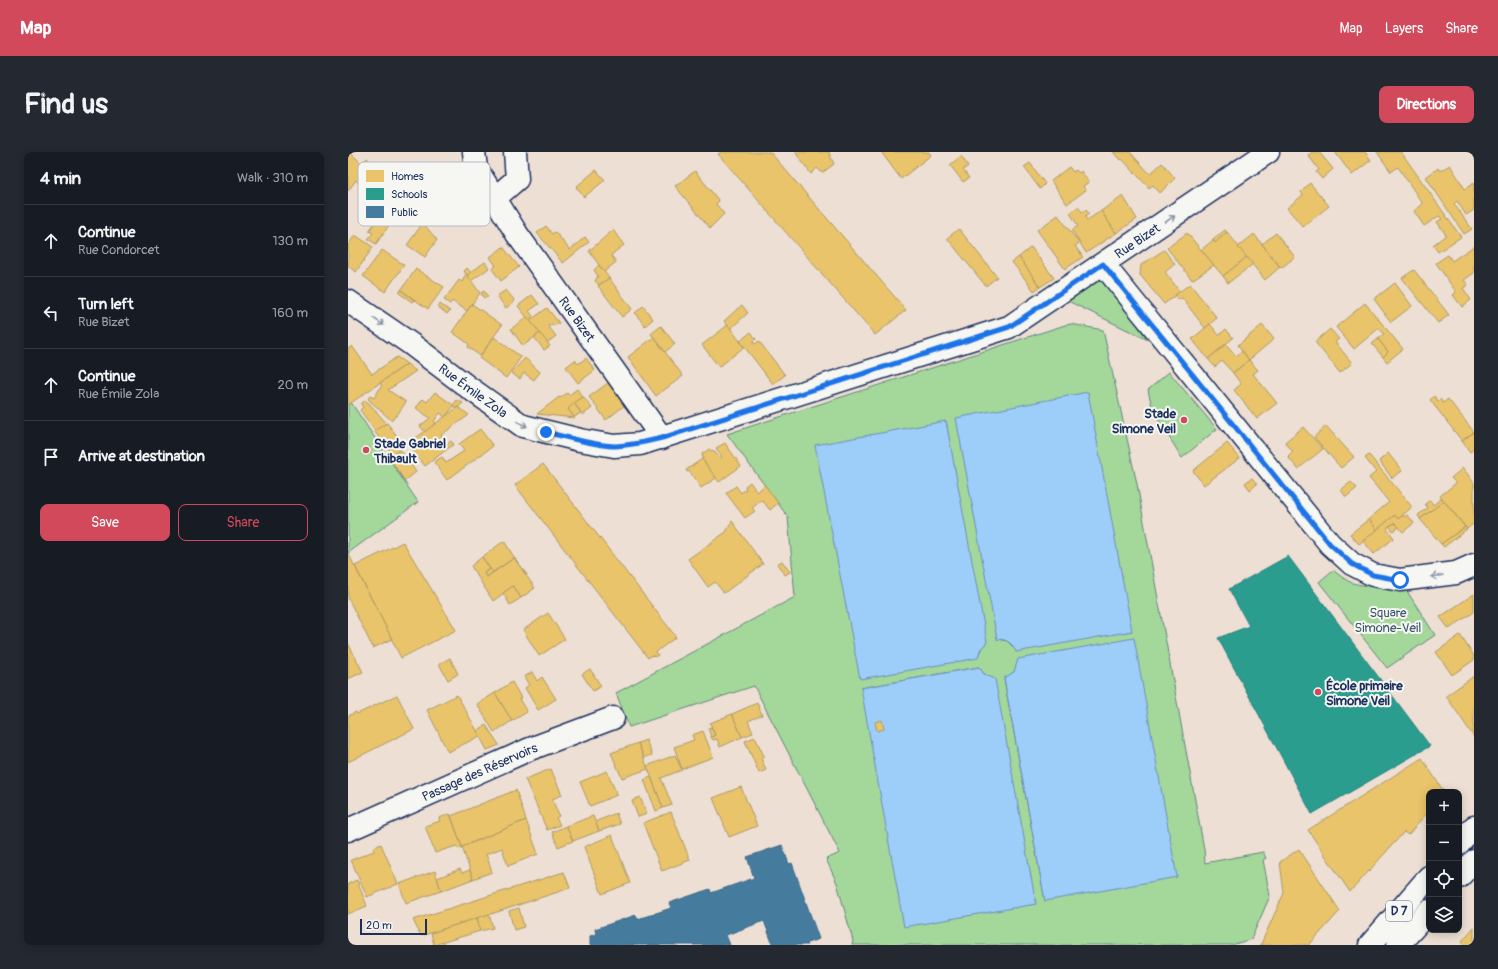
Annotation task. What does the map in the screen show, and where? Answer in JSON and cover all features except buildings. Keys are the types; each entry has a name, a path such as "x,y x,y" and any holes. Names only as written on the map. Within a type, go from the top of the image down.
{"street":[{"name":"Rue Bizet","path":"474,152 475,162"},
{"path":"495,198 517,180 515,152"},
{"name":"Rue Bizet","path":"614,446 640,444 662,438 1009,327 1268,152"},
{"name":"Rue Bizet","path":"490,190 517,234 662,438"},
{"path":"1103,264 1330,544 1352,564 1373,575 1400,580 1456,573 1474,565"},
{"name":"Rue Émile Zola","path":"348,301 411,344 523,426 580,440 614,446"},
{"name":"Passage des Réservoirs","path":"348,830 530,749 613,718"},
{"path":"1462,841 1474,827"},
{"path":"1462,875 1474,861"},
{"name":"D 7","path":"1370,945 1426,880"},
{"name":"D 7","path":"1398,945 1426,914"}],"green space":[{"path":"1104,278 1148,340 1066,300"},
{"path":"1071,324 1103,330 1137,484 1204,849 1205,863 1263,852 1266,858 1263,860 1270,896 1251,939 1232,945 852,945 853,941 837,883 826,859 840,853 754,686 629,727 616,693 795,597 788,517 727,434","holes":["946,421 983,646 978,655","1132,631 1013,647 1007,641 997,639","1017,666 1045,901 1004,679 1014,672","979,667 984,674 989,677 861,688"]},
{"name":"Stade Simone Veil","path":"1169,372 1217,429 1182,458 1153,411 1148,390"},
{"name":"Stade Gabriel Thibault","path":"348,398 418,502 348,553"},
{"name":"Square Simone-Veil","path":"1333,570 1346,580 1360,585 1405,588 1435,635 1387,668 1319,582"}],"water":[{"path":"1088,392 1132,631 1016,652 1009,642 997,639 956,418"},
{"path":"946,421 987,642 980,650 978,658 860,679 815,445"},
{"path":"1134,638 1177,877 1045,901 1004,678 1014,672 1018,659"},
{"path":"979,667 984,674 995,679 1036,904 904,927 861,688"}],"place":[{"name":"Stade Simone Veil","path":"1184,420"},
{"name":"Stade Gabriel Thibault","path":"366,450"},
{"name":"École primaire Simone Veil","path":"1318,692"}],"route":[{"path":"546,432 614,446 640,444 662,438 1009,327 1103,264 1330,544 1352,564 1373,575 1400,580"}]}
